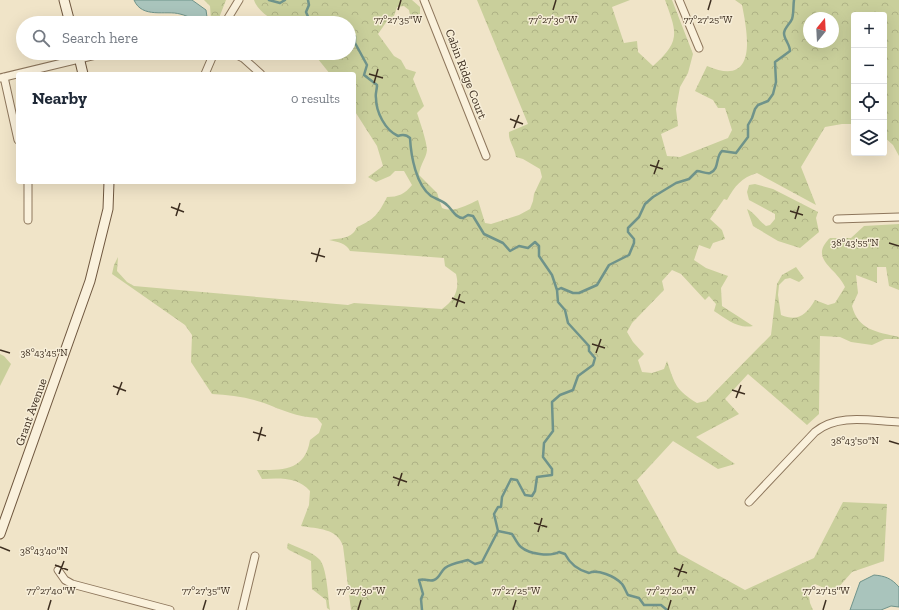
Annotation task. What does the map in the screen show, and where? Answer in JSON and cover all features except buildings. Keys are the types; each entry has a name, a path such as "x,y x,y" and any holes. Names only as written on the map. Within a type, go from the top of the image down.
{"street":[{"path":"64,0 68,16"},
{"path":"229,16 239,0"},
{"name":"Cabin Ridge Court","path":"424,0 486,156"},
{"path":"680,0 698,48"},
{"path":"23,72 64,60"},
{"path":"79,60 82,72"},
{"path":"206,72 211,60"},
{"path":"245,60 259,72"},
{"path":"16,74 2,78 16,132"},
{"path":"28,184 28,220"},
{"name":"Grant Avenue","path":"0,534 94,269 108,209 109,184"},
{"path":"837,219 899,217"},
{"path":"749,502 814,432 825,424 845,419 899,422"},
{"path":"242,610 255,556"},
{"path":"58,570 60,575 72,584 150,607 170,610"}],"green space":[{"path":"204,0 226,0 220,16 211,16 210,6"},
{"path":"254,0 412,0 420,7 420,14 415,16 410,15 409,10 404,6 397,7 394,16 387,21 378,34 394,56 401,60 406,69 416,72 413,79 424,106 417,113 427,146 419,175 437,193 442,208 451,210 456,209 478,200 485,223 491,224 519,215 530,209 534,194 542,177 540,169 523,159 516,157 509,132 528,124 477,0 630,0 612,7 624,43 637,41 638,52 653,66 668,50 672,43 674,29 665,0 672,0 693,54 688,73 680,87 676,109 678,126 661,134 667,156 680,157 728,138 732,130 725,108 718,108 713,100 695,91 707,66 723,71 735,70 742,64 746,55 746,30 742,5 735,0 899,0 899,156 893,145 887,140 887,12 851,12 851,124 825,127 801,167 816,205 757,173 751,175 739,183 727,200 724,199 710,219 722,230 725,239 713,243 710,249 699,245 694,260 706,268 728,276 721,288 722,306 753,326 747,327 737,325 714,311 716,304 709,296 705,300 681,274 672,270 662,281 664,290 632,323 627,332 633,342 644,354 638,360 642,372 652,373 664,369 667,361 674,381 680,390 697,403 706,401 771,335 777,284 782,275 796,267 804,278 799,282 790,278 785,279 779,285 778,295 781,315 792,318 801,316 808,310 815,300 828,305 835,303 845,287 823,258 822,252 824,245 830,238 851,238 864,226 899,224 899,290 889,286 886,267 877,267 877,283 856,275 858,293 852,306 855,314 864,325 870,329 899,337 899,339 885,339 872,345 851,342 840,337 820,336 819,414 807,425 748,374 725,399 739,414 696,437 735,464 718,469 673,441 637,480 678,553 745,590 814,558 843,502 887,504 884,561 852,572 837,589 824,588 815,584 808,589 810,603 813,610 351,610 343,546 340,540 326,530 301,526 309,505 310,491 300,483 288,479 262,479 257,470 284,469 298,463 303,458 310,440 319,433 322,424 317,418 296,415 258,401 212,394 191,362 192,335 185,325 112,274 118,257 117,271 127,282 134,286 348,305 354,303 442,309 453,298 457,289 456,274 445,266 444,258 350,251 339,242 329,240 349,236 357,227 372,219 387,197 401,194 407,191 412,185 404,171 395,171 390,176 376,182 368,177 383,166 377,146 356,113 356,72 328,72 319,60 356,60 356,16 267,16"},
{"path":"755,184 773,189 818,212 816,218 819,232 800,248 778,241 753,226 747,209 766,226 770,225 775,219 775,214 749,200 747,192 749,185"},
{"path":"0,354 4,356 11,364 0,386"},
{"path":"288,543 312,554 322,563 330,610 327,608 326,600 312,589 311,561 289,550 287,548"}],"water":[{"path":"134,0 192,0 206,10 207,16 187,16 174,13 148,12 138,6"},
{"path":"874,575 888,578 899,587 899,607 891,606 881,610 850,610 860,582"}],"waterway":[{"path":"269,0 280,3 285,0"},
{"path":"308,0 309,5 306,12 308,16"},
{"path":"557,290 561,288 573,293 579,293 597,285 609,265 629,255 634,239 628,232 628,228 639,217 645,204 653,197 676,183 689,179 697,171 708,173 713,171 722,151 736,153 748,137 748,125 755,109 758,105 768,101 773,94 776,82 775,62 790,51 784,33 792,19 794,0"},
{"path":"356,45 367,65 364,75 377,85 376,103 382,120 393,133 398,136 405,135 410,138 415,170 426,191 431,196 449,207 458,217 463,218 468,215 473,216 484,234 503,243 510,251 519,246 528,248 535,242 539,246 539,256 552,275 557,290 558,302 565,310 568,323 589,346 589,351 595,358 593,365 578,376 573,390 560,395 552,402 553,431 544,443 543,457 552,469 552,475 537,477 535,491 532,496 525,495 517,480 511,479 502,497 501,507 498,507 494,514 498,531 482,562 475,564 468,560 456,563 445,568 438,578 434,580 419,580 423,594 421,599 422,610"},
{"path":"498,531 512,534 520,546 534,553 555,554 559,552 565,554 572,564 581,570 589,573 597,572 606,574 615,578 623,585 628,595 639,598 644,605 661,605 667,610"}]}
